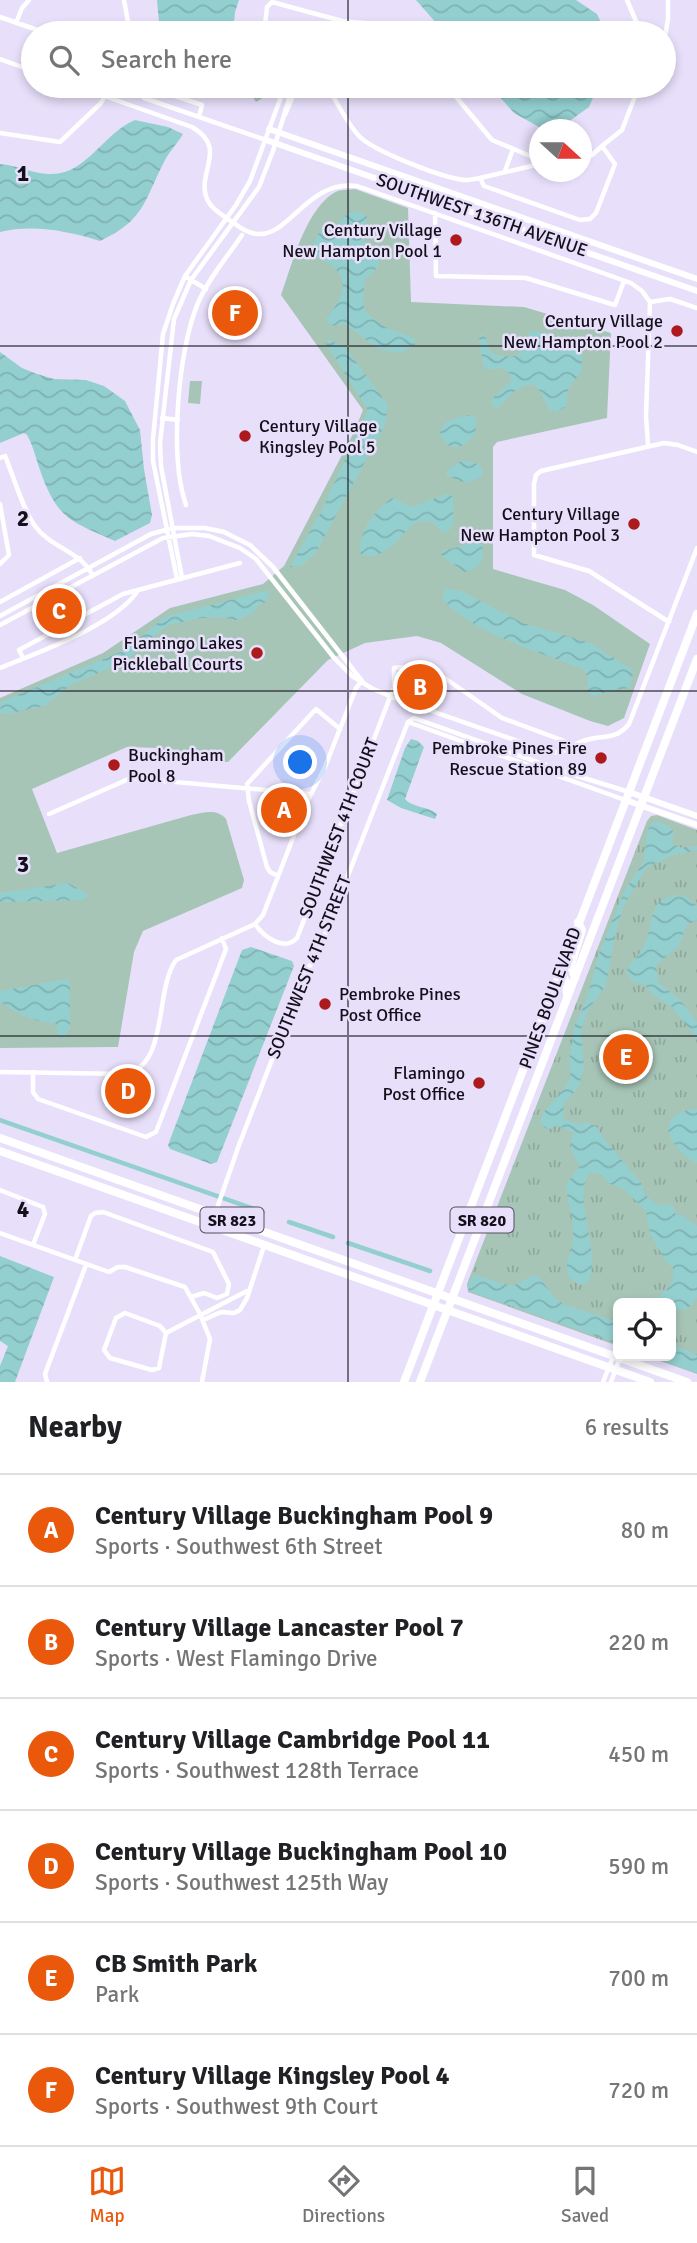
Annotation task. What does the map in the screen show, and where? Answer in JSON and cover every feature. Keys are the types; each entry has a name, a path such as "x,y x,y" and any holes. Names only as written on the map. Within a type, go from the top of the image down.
{"highway":[{"name":"PINES BOULEVARD","path":"404,1382 697,614"},
{"name":"PINES BOULEVARD","path":"420,1382 697,659"},
{"path":"575,978 570,965 582,930 578,922"},
{"path":"561,971 568,998"},
{"path":"507,1113 507,1131 513,1142"},
{"name":"SR 823","path":"0,1138 613,1356"},
{"name":"SR 823","path":"0,1151 650,1382"},
{"path":"264,1245 274,1241 318,1257 334,1257"},
{"name":"SR 823","path":"628,1361 687,1382"}],"street":[{"path":"16,23 29,0"},
{"path":"124,0 128,21"},
{"path":"627,0 636,21"},
{"path":"668,0 668,21"},
{"path":"266,21 269,3 272,2 342,21"},
{"path":"0,17 21,25"},
{"path":"0,59 21,67"},
{"path":"0,133 60,142 104,98"},
{"path":"110,98 192,128 203,136 211,155 206,178 206,194 211,205 251,233 266,233 278,227 321,192 345,185 357,186 639,288 650,302 646,416 648,445"},
{"path":"147,98 266,140"},
{"path":"181,98 202,106 199,117"},
{"path":"170,529 153,461 163,334 185,276 250,181 281,98"},
{"path":"180,579 161,466 162,418 171,333 191,280 259,187 292,98"},
{"path":"335,98 354,128 367,142 394,156 447,176 467,180 529,165"},
{"path":"457,98 492,140 529,157"},
{"path":"592,155 622,130 634,98"},
{"name":"SOUTHWEST 136TH AVENUE","path":"269,129 697,279"},
{"name":"SOUTHWEST 136TH AVENUE","path":"266,140 697,291"},
{"path":"480,178 484,186 580,220 590,219 596,213 615,164 602,146"},
{"path":"504,172 513,149"},
{"path":"367,174 370,164"},
{"path":"435,213 436,276 526,278 615,305 624,281"},
{"path":"186,505 177,466 178,420 188,333 199,301 242,235"},
{"path":"185,276 206,289"},
{"path":"650,302 661,299 675,300 697,308"},
{"path":"155,417 178,420"},
{"path":"669,621 589,571 534,555 534,484 536,475 541,471 648,445 671,443 697,452"},
{"path":"0,458 5,456 36,528 55,544 80,558 92,575"},
{"path":"0,504 9,555 0,564"},
{"path":"0,616 150,534 194,527 214,530 233,536 260,552 362,681"},
{"path":"0,625 154,540 171,536 209,536 240,548 256,559 335,659 352,676 389,696 548,752 563,752 584,740 619,734 632,719 697,548"},
{"path":"256,559 260,552"},
{"path":"0,603 80,558"},
{"path":"23,658 19,650 123,594 240,563"},
{"path":"0,668 91,628 137,592"},
{"name":"SOUTHWEST 4TH COURT","path":"255,924 268,938 285,944 292,943 297,938 395,683 394,668 426,665 502,718 574,747"},
{"path":"0,1072 125,1074 143,1067 153,1049 171,967 183,955 255,924 263,915 310,794 325,767 356,688 362,681"},
{"path":"278,876 269,870 246,788 252,776 316,709 340,729"},
{"path":"408,722 415,718 571,774 697,825"},
{"path":"408,722 627,796"},
{"name":"SOUTHWEST 4TH STREET","path":"215,1214 307,969 315,960 408,722"},
{"path":"49,814 131,778 310,794"},
{"path":"642,802 697,816"},
{"path":"33,1072 33,1093 38,1099 146,1137 152,1136 156,1132 226,949 222,938"},
{"path":"0,1190 41,1205 45,1210 33,1245"},
{"path":"75,1261 91,1216 103,1212 213,1252 229,1284 227,1294 217,1298 204,1293 191,1297"},
{"path":"0,1233 109,1272 125,1267 185,1287 210,1339 202,1382"},
{"path":"201,1317 220,1312 237,1312 244,1304 264,1245"},
{"path":"47,1381 45,1374 86,1265"},
{"path":"166,1333 247,1291"},
{"path":"125,1313 160,1326 166,1333 159,1368 152,1370 110,1358 104,1350 120,1314 125,1313"},
{"path":"603,1382 615,1361"},
{"path":"611,1382 612,1369"}],"green space":[{"path":"355,189 408,208 411,302 524,307 611,333 607,418 497,442 493,447 493,569 565,590 593,605 650,644 624,718 608,726 590,721 522,694 441,643 417,636 365,643 328,660 228,762 156,748 127,747 32,789 57,853 191,815 218,813 226,819 244,880 242,888 143,931 134,952 118,1047 0,1048 0,698 103,653 170,608 263,584 284,566 363,410 281,295 301,240 315,212 336,192"},
{"path":"190,381 202,381 200,404 188,403"},
{"path":"657,815 697,830 697,1374 660,1361 676,1361 676,1298 613,1298 613,1344 468,1292 467,1284 651,816"}],"water":[{"path":"157,0 239,0 234,21 159,21"},
{"path":"416,0 576,0 597,14 600,21 434,21"},
{"path":"501,98 593,98 589,107 572,119 529,119 529,121 514,113"},
{"path":"135,120 168,127 183,134 166,158 147,199 126,225 100,241 50,230 0,232 0,164 43,174 62,173 84,161 113,134"},
{"path":"358,211 367,217 361,238 377,253 380,262 365,279 363,302 366,313 385,327 414,338 415,345 399,353 377,348 344,323 332,326 326,319 339,300 343,283 335,269 315,256 313,244 320,231 337,226 347,214"},
{"path":"529,332 553,337 582,352 582,370 568,390 566,407 557,412 549,410 541,392 533,384 517,390 497,408 493,406 492,399 511,381 510,376 506,370 488,370 483,365 479,337 481,334 485,336 490,352 511,356 521,352"},
{"path":"329,340 345,347 388,405 385,425 316,552 302,565 290,567 321,512 368,410 326,344"},
{"path":"0,352 22,368 37,374 54,379 86,380 104,386 125,401 140,430 152,515 150,523 115,541 76,523 59,509 53,499 27,435 24,433 0,443"},
{"path":"467,415 474,416 475,431 465,444 451,447 440,433 444,425"},
{"path":"462,460 478,464 482,469 482,476 464,482 447,475 446,472"},
{"path":"447,494 453,497 453,517 452,526 446,533 431,522 420,521 382,553 361,555 364,531 392,498 412,507"},
{"path":"479,541 483,557 478,565 470,570 464,572 441,555 443,551"},
{"path":"446,589 461,591 523,623 590,643 630,668 633,673 630,688 611,690 595,696 588,693 588,677 583,669 508,640 470,621 442,598"},
{"path":"269,591 266,602 258,605 253,613 234,621 224,617 201,618 168,625 124,662 72,684 44,706 0,713 1,702 125,650 165,617"},
{"path":"411,739 424,747 405,799 433,811 437,814 435,819 401,808 387,800 405,748"},
{"path":"660,822 672,829 674,834 671,842 674,845 683,848 697,846 697,850 673,855 646,868 623,907 606,985 588,1010 581,1030 584,1066 578,1088 564,1103 563,1119 579,1125 586,1122 596,1126 641,1183 645,1195 659,1206 673,1206 675,1214 682,1215 697,1226 697,1298 686,1310 676,1310 676,1298 658,1298 670,1285 673,1268 665,1260 650,1233 646,1211 624,1189 608,1183 601,1174 590,1173 585,1183 584,1208 592,1253 589,1281 580,1285 569,1278 567,1266 573,1231 566,1184 580,1166 571,1146 574,1133 557,1125 550,1129 545,1128 540,1122 544,1112 569,1083 569,1062 575,1025 587,999 598,956 624,892 644,861 648,829 653,823"},
{"path":"68,883 88,894 85,900 0,902 0,893"},
{"path":"679,895 697,906 697,920 687,925 678,947 656,965 658,982 680,1000 697,1022 697,1038 672,1007 654,995 644,984 633,982 626,972 647,940 656,908 668,898"},
{"path":"251,947 292,961 294,966 217,1162 211,1164 170,1149 168,1145 242,950"},
{"path":"67,979 70,983 70,1028 64,1037 60,1038 55,1023 33,1019 0,1002 0,991"},
{"path":"697,1109 697,1163 679,1149 668,1129 678,1114"},
{"path":"0,1256 54,1277 15,1382 0,1382 0,1366 8,1346 0,1341"},
{"path":"474,1275 512,1285 538,1276 563,1304 613,1320 613,1342 469,1291 467,1286"},
{"path":"676,1346 697,1355 697,1373 664,1361 676,1361"}],"waterway":[{"path":"0,1120 263,1212"},
{"path":"289,1222 333,1237"},
{"path":"348,1243 430,1271"}],"place":[{"name":"Century Village New Hampton Pool 1","path":"456,240"},
{"name":"Century Village Kingsley Pool 4","path":"235,313"},
{"name":"Century Village New Hampton Pool 2","path":"677,331"},
{"name":"Century Village Kingsley Pool 5","path":"245,436"},
{"name":"Century Village New Hampton Pool 3","path":"634,524"},
{"name":"Century Village Cambridge Pool 11","path":"59,611"},
{"name":"Flamingo Lakes Pickleball Courts","path":"257,653"},
{"name":"Century Village Lancaster Pool 7","path":"420,687"},
{"name":"Pembroke Pines Fire Rescue Station 89","path":"601,758"},
{"name":"Buckingham Pool 8","path":"114,765"},
{"name":"Century Village Buckingham Pool 9","path":"284,810"},
{"name":"Pembroke Pines Post Office","path":"325,1004"},
{"name":"CB Smith Park","path":"626,1057"},
{"name":"Flamingo Post Office","path":"479,1083"},
{"name":"Century Village Buckingham Pool 10","path":"128,1091"}]}
